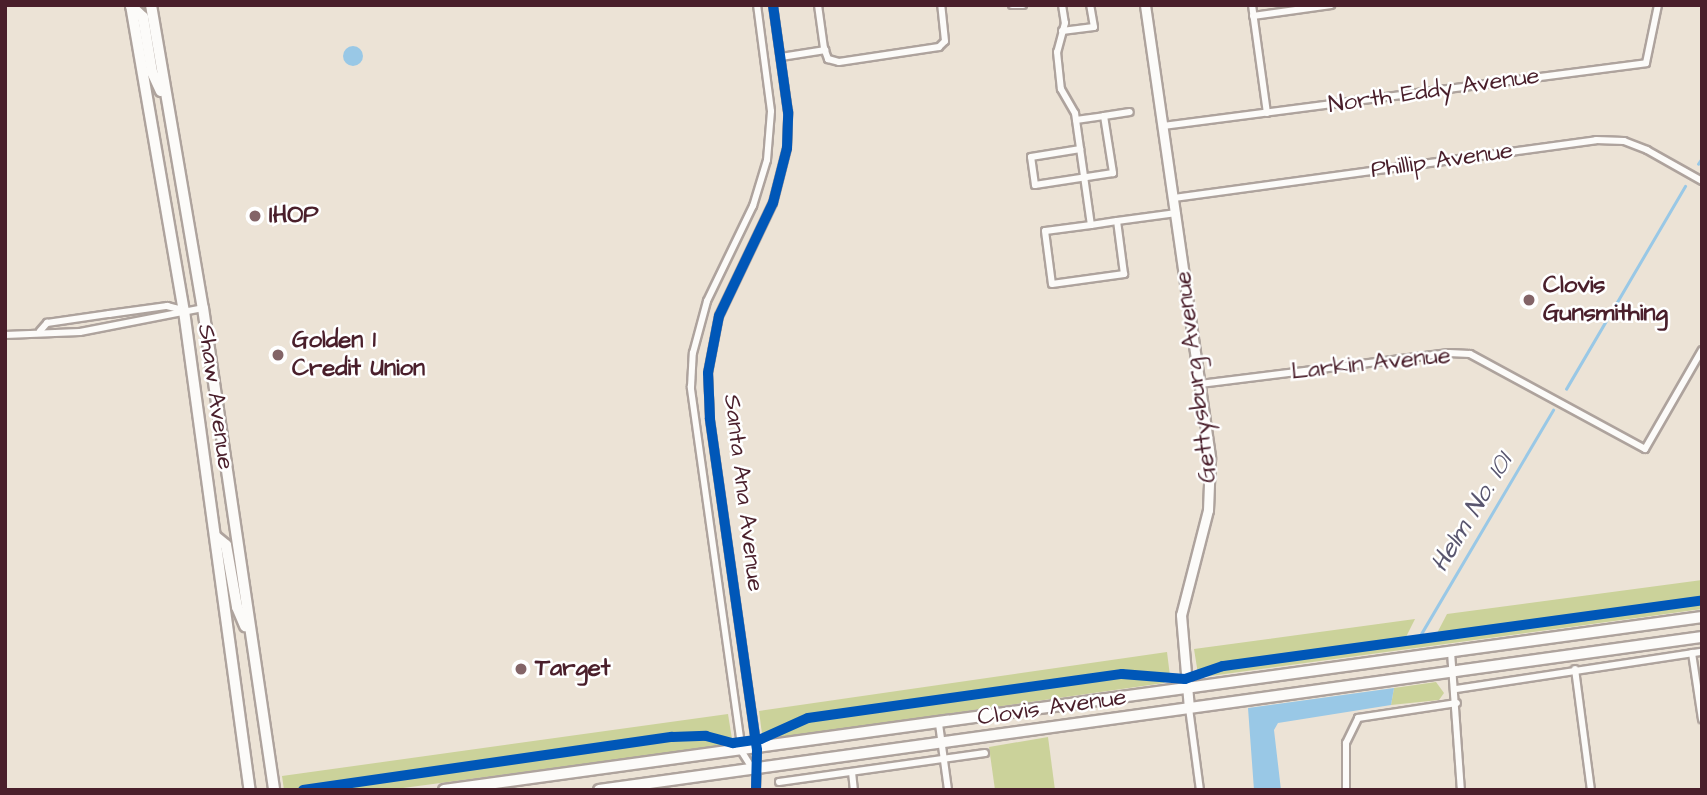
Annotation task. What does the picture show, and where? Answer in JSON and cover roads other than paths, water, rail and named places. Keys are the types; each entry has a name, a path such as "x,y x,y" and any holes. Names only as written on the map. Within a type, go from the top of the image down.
{"main road":[{"name":"Shaw Avenue","path":"151,5 203,308 274,790"},
{"name":"Shaw Avenue","path":"131,6 184,311 250,790"},
{"path":"131,6 143,17 152,72 168,107"},
{"path":"216,537 226,545 237,607 251,638"},
{"name":"Clovis Avenue","path":"444,790 757,750 1702,617"},
{"name":"Clovis Avenue","path":"599,790 1702,637"}],"street":[{"name":"Santa Ana Avenue","path":"753,770 742,752 696,433 691,370 707,300 753,206 768,160 771,102 757,5"},
{"name":"Santa Ana Avenue","path":"756,790 753,770 757,750 710,418 708,373 719,316 768,214 783,169 788,112 773,5"},
{"path":"818,5 828,59 839,62 939,47 946,41 941,5"},
{"path":"1012,5 1023,5"},
{"path":"1062,5 1062,32 1057,52 1061,89 1076,120 1091,225"},
{"path":"1062,32 1094,27 1090,5"},
{"name":"Gettysburg Avenue","path":"1145,5 1200,384 1210,496 1181,615 1189,708"},
{"path":"1252,5 1267,113"},
{"path":"1253,16 1331,5"},
{"name":"North Eddy Avenue","path":"1163,126 1646,63 1658,5"},
{"path":"781,57 825,50"},
{"path":"1076,120 1130,112"},
{"path":"1080,149 1031,157 1035,185 1112,173 1104,116"},
{"name":"Phillip Avenue","path":"1174,198 1596,139 1625,141 1647,149 1702,181"},
{"path":"1117,221 1124,274 1052,284 1045,231 1091,225 1117,221 1176,213"},
{"path":"40,331 47,323 108,314 167,306 184,311"},
{"path":"5,335 40,331 48,336 80,332 171,318 184,311 203,308"},
{"name":"Larkin Avenue","path":"1200,384 1449,353 1469,354 1645,449 1702,350"},
{"path":"1451,652 1456,689 1461,790"},
{"path":"1456,689 1574,669 1702,652"},
{"path":"1692,653 1702,719"},
{"path":"1574,669 1591,790"},
{"path":"1346,790 1346,743 1358,718 1457,703"},
{"path":"1189,708 1200,790"},
{"path":"939,724 948,790"},
{"path":"779,782 985,753"},
{"path":"852,772 854,790"}],"water":[{"path":"353,46 360,49 363,56 360,63 353,66 346,63 343,56 346,49"},
{"path":"1394,688 1391,705 1278,723 1274,730 1281,790 1254,790 1248,708"}],"waterway":[{"name":"Helm No. 101","path":"1698,164 1702,158"},
{"name":"Helm No. 101","path":"1566,389 1685,186"},
{"name":"Helm No. 101","path":"1421,634 1553,410"}],"place":[{"name":"IHOP","path":"255,216"},
{"name":"Clovis Gunsmithing","path":"1529,300"},
{"name":"Golden 1 Credit Union","path":"278,355"},
{"name":"Target","path":"521,669"}]}
